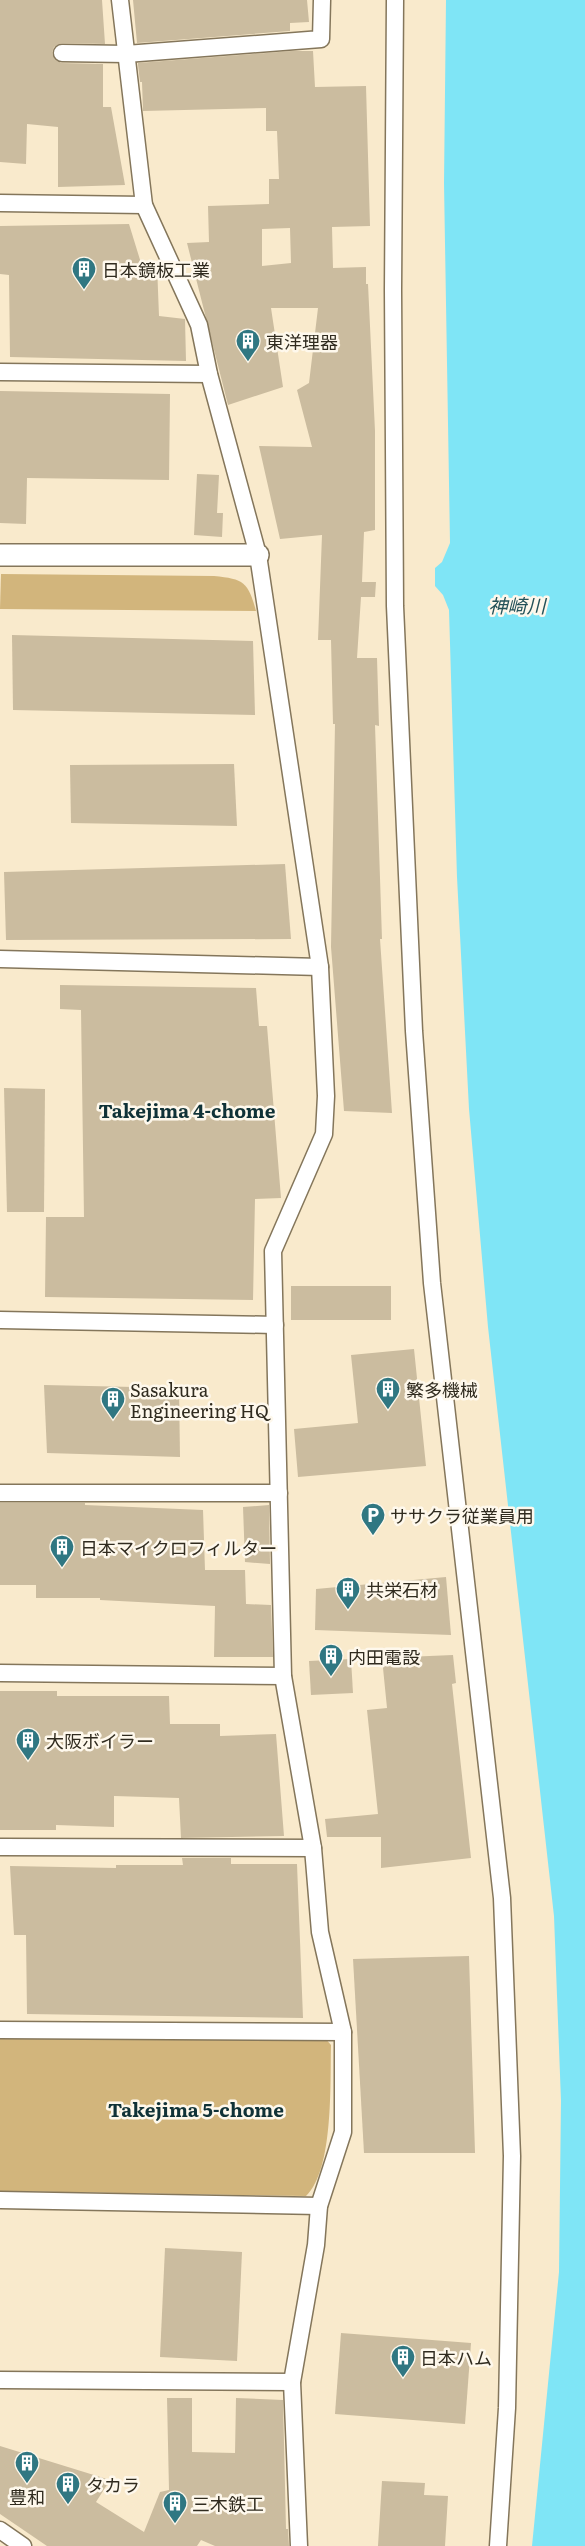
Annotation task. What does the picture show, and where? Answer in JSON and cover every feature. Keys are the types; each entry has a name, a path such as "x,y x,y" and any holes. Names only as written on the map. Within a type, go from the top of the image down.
{"street":[{"path":"120,0 144,205 199,325 209,374 258,555 320,967 326,1096 324,1134 274,1251 283,1676 313,1848 320,1932 343,2032 343,2132 319,2206 316,2245 292,2382 298,2546"},
{"path":"62,53 126,54 321,39 322,0"},
{"path":"395,0 393,300 395,606 414,1031 433,1293 502,1898 512,2156 507,2408 498,2546"},
{"path":"0,203 144,205"},
{"path":"0,372 209,374"},
{"path":"0,555 258,555"},
{"path":"0,959 320,967"},
{"path":"0,1320 275,1324"},
{"path":"0,1493 279,1493"},
{"path":"0,1672 283,1676"},
{"path":"0,1847 313,1848"},
{"path":"0,2030 343,2032"},
{"path":"0,2200 319,2206"},
{"path":"0,2380 292,2382"},
{"path":"0,2530 22,2546"}],"shaded area":[{"path":"1,574 224,577 238,581 247,588 256,611 0,609"},
{"path":"0,2034 324,2037 331,2045 329,2125 322,2167 315,2184 306,2196 0,2191"}],"water":[{"name":"神崎川","path":"446,0 585,0 585,2546 532,2546 559,2272 561,2101 554,1916 488,1327 469,1109 457,877 449,610 443,595 435,586 435,568 442,562 450,543 444,183"}],"building":[{"path":"0,0 102,0 105,44 62,43 54,47 52,53 54,58 61,63 103,64 103,107 111,107 125,185 58,187 58,127 27,124 26,164 0,162"},
{"path":"133,0 307,0 309,22 290,23 290,31 137,43"},
{"path":"291,51 313,51 315,87 366,86 370,226 332,227 333,268 366,267 366,284 368,284 375,431 375,530 364,532 362,582 376,582 375,597 361,597 357,658 377,658 379,726 375,725 382,939 380,939 392,1113 344,1111 331,947 335,724 333,724 331,640 318,640 322,535 280,539 259,446 312,447 297,390 309,383 318,308 271,308 283,387 228,405 187,243 209,242 208,206 269,204 269,179 279,179 277,131 266,131 266,108 143,111 142,82 140,82 138,63","holes":["290,228 291,263 262,266 262,229"]},
{"name":"日本鏡板工業","path":"129,224 141,263 157,265 159,316 185,319 186,361 10,357 9,275 0,274 0,226"},
{"path":"0,391 170,394 169,480 27,478 26,524 0,523"},
{"path":"197,474 219,475 217,513 223,513 222,537 194,535"},
{"path":"12,635 253,641 255,715 13,710"},
{"path":"234,764 237,826 71,823 70,765"},
{"path":"285,864 291,939 6,940 4,872"},
{"path":"60,985 256,988 259,1026 267,1026 281,1198 255,1199 253,1300 45,1297 46,1217 84,1217 81,1010 60,1009"},
{"path":"4,1088 45,1089 44,1212 7,1212"},
{"path":"291,1286 391,1286 391,1320 291,1320"},
{"name":"繁多機械","path":"414,1349 426,1466 298,1477 294,1429 358,1423 351,1355"},
{"name":"Sasakura Engineering HQ","path":"44,1385 179,1388 180,1457 47,1453"},
{"path":"0,1503 85,1503 85,1505 203,1510 205,1570 245,1570 246,1604 271,1605 273,1657 214,1657 215,1606 100,1600 100,1598 36,1598 36,1585 0,1585"},
{"path":"269,1505 270,1564 245,1562 243,1507"},
{"path":"446,1577 451,1635 315,1630 316,1589"},
{"path":"453,1655 456,1683 452,1684 471,1858 381,1868 381,1837 327,1837 325,1819 378,1814 367,1710 387,1708 382,1658"},
{"name":"内田電設","path":"351,1659 353,1693 311,1695 309,1661"},
{"path":"0,1691 57,1691 57,1696 169,1696 170,1724 220,1724 220,1736 276,1734 284,1836 181,1838 179,1798 114,1796 114,1827 56,1825 56,1830 0,1830"},
{"path":"182,1858 231,1858 231,1864 297,1864 303,2018 27,2014 26,1935 14,1935 10,1866 116,1868 116,1865 183,1865"},
{"path":"469,1956 475,2153 364,2153 353,1959"},
{"path":"165,2248 242,2252 237,2361 160,2357"},
{"name":"日本ハム","path":"341,2333 471,2343 465,2424 335,2414"},
{"path":"167,2398 192,2398 192,2452 235,2453 236,2398 283,2400 286,2529 288,2529 289,2546 215,2546 201,2540 197,2546 47,2546 0,2514 0,2446 110,2480 96,2502 144,2532 160,2492 169,2490"},
{"path":"382,2481 425,2483 424,2495 448,2496 445,2546 378,2546"}],"place":[{"name":"日本鏡板工業","path":"84,290"},
{"name":"東洋理器","path":"248,362"},
{"name":"繁多機械","path":"388,1410"},
{"name":"Sasakura Engineering HQ","path":"113,1420"},
{"name":"ササクラ従業員用","path":"373,1536"},
{"name":"日本マイクロフィルター","path":"62,1568"},
{"name":"共栄石材","path":"348,1610"},
{"name":"内田電設","path":"331,1677"},
{"name":"大阪ボイラー","path":"28,1761"},
{"name":"日本ハム","path":"403,2378"},
{"name":"豊和","path":"27,2484"},
{"name":"タカラ","path":"68,2505"},
{"name":"三木鉄工","path":"175,2524"}],"district":[{"name":"Takejima 4-chome","path":"187,1110"},
{"name":"Takejima 5-chome","path":"196,2109"}]}
